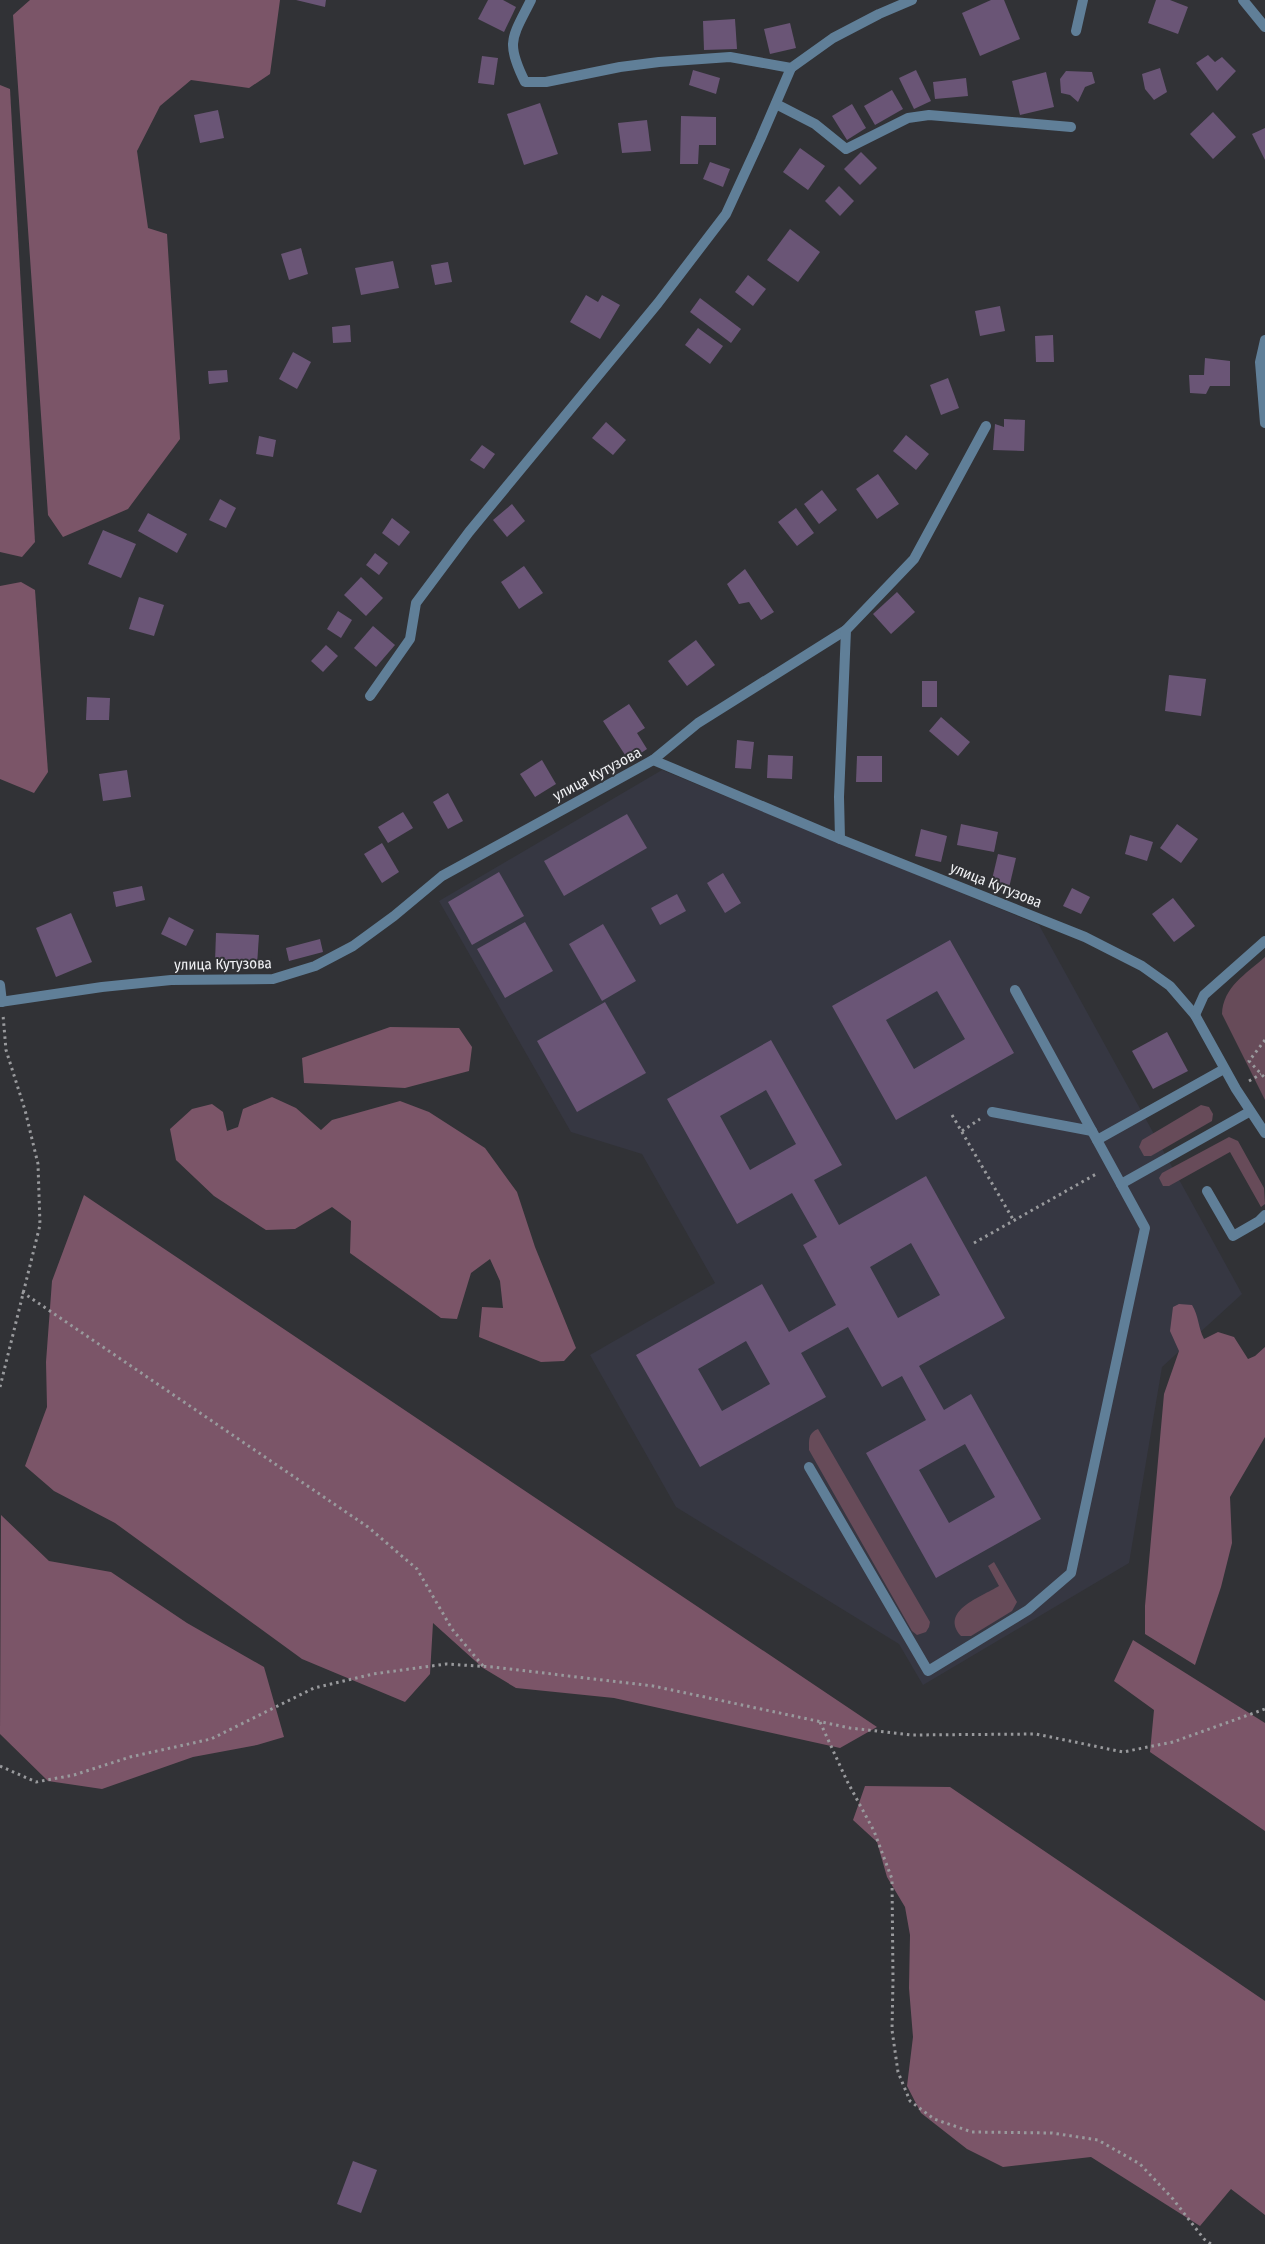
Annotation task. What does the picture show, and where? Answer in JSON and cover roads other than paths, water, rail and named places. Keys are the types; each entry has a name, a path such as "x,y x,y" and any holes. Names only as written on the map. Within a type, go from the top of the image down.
{"street":[{"path":"531,0 513,36 513,58 525,82 546,82 620,67 659,62 730,57 791,68"},
{"path":"370,696 410,639 416,603 469,532 658,303 726,214 791,68 833,38 879,14 912,0"},
{"path":"1076,31 1083,0"},
{"path":"1243,0 1265,27"},
{"path":"776,104 814,124 846,149 908,118 929,115 1071,127"},
{"path":"1265,340 1260,362 1265,423"},
{"path":"653,760 698,723 846,630 914,559 986,426"},
{"path":"840,839 839,796 846,630"},
{"name":"улица Кутузова","path":"1,1002 102,987 171,980 273,980 315,966 353,946 394,916 442,876 653,760 840,839 1085,937 1142,966 1170,986 1194,1015 1249,1112 1265,1133"},
{"path":"1194,1015 1204,995 1265,941"},
{"path":"0,985 1,1002"},
{"path":"809,1467 928,1671 1028,1610 1071,1573 1145,1228 1015,990"},
{"path":"992,1112 1094,1136 1224,1069"},
{"path":"1121,1184 1249,1112"},
{"path":"1207,1191 1233,1236 1259,1221 1265,1215"}]}
